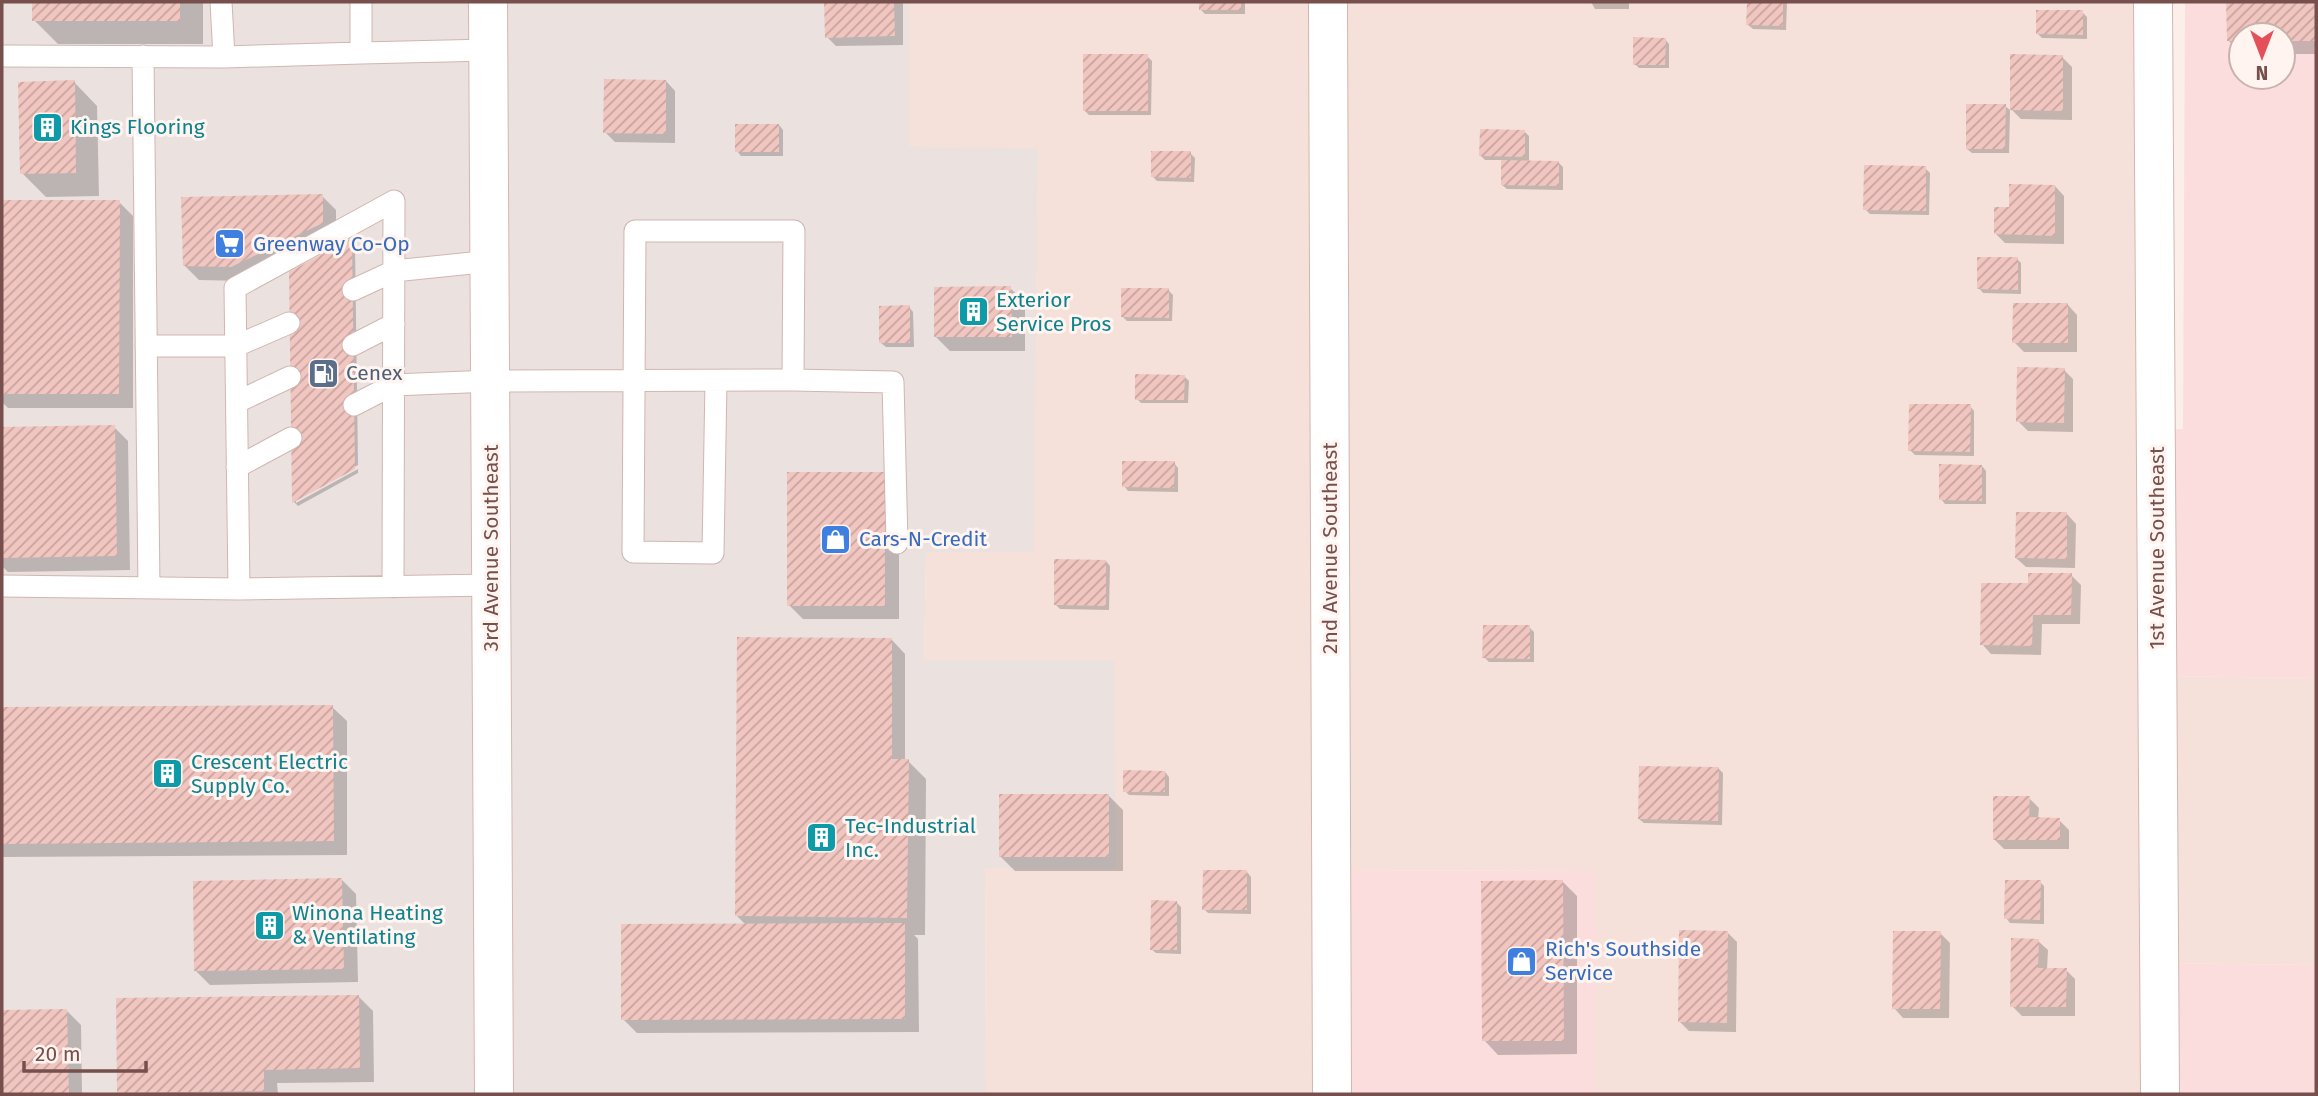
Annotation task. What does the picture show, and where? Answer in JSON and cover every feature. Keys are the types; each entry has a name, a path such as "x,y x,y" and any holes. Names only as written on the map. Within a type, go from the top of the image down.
{"street":[{"name":"3rd Avenue Southeast","path":"488,2 494,1094"},
{"name":"2nd Avenue Southeast","path":"1328,2 1332,1094"},
{"name":"1st Avenue Southeast","path":"2153,2 2160,1094"}],"lane":[{"path":"221,2 224,57"},
{"path":"361,2 361,53"},
{"path":"2,56 224,57 489,50"},
{"path":"143,56 149,588"},
{"path":"239,589 235,288 394,201 393,587"},
{"path":"716,381 713,553 633,552 635,231 794,232 793,380"},
{"path":"353,290 394,271 491,261"},
{"path":"146,346 236,346 289,323"},
{"path":"353,345 394,324"},
{"path":"237,402 290,377"},
{"path":"354,405 393,385 491,381 893,382 897,543"},
{"path":"237,467 291,438"},
{"path":"2,586 239,589 492,585"}],"shaded area":[{"path":"2,2 909,2 909,147 1038,148 1034,552 926,552 924,660 1115,660 1116,868 985,868 986,1094 2,1094"},
{"path":"909,2 2153,2 2158,676 2316,678 2316,965 2160,963 2160,1094 1596,1094 1596,871 1331,870 1332,1094 986,1094 985,868 1114,660 924,660 926,552 1033,552 1038,149 909,147"},
{"path":"2185,2 2316,2 2316,678 2158,676 2156,430 2183,429"},
{"path":"1331,870 1596,871 1596,1094 1332,1094"},
{"path":"2160,963 2316,965 2316,1094 2160,1094"}],"building":[{"path":"32,2 180,2 180,21 32,21"},
{"path":"824,2 894,2 895,36 825,38"},
{"path":"1199,2 1241,2 1241,10 1199,10"},
{"path":"1747,2 1783,2 1783,26 1746,25"},
{"path":"2226,2 2316,2 2316,41 2297,41 2297,21 2227,21 2227,41"},
{"path":"2036,10 2083,10 2083,35 2036,34"},
{"path":"1633,37 1666,38 1665,65 1633,65"},
{"path":"1083,54 1148,54 1148,111 1083,111"},
{"path":"2010,54 2063,55 2063,111 2010,110"},
{"path":"604,79 666,80 666,134 603,133"},
{"name":"Kings Flooring","path":"75,80 76,173 20,174 18,82"},
{"path":"1966,104 2006,104 2005,149 1966,149"},
{"path":"735,124 779,124 779,152 735,152"},
{"path":"1480,129 1525,130 1525,157 1479,156"},
{"path":"1151,151 1191,151 1191,178 1151,177"},
{"path":"1501,160 1559,161 1559,186 1501,185"},
{"path":"1864,165 1926,166 1926,211 1863,210"},
{"path":"2009,184 2055,185 2055,236 1994,234 1994,207 2009,207"},
{"name":"Greenway Co-Op","path":"323,194 323,223 231,267 183,266 181,197"},
{"path":"2,200 120,200 119,394 2,394"},
{"path":"352,238 355,469 292,503 289,272"},
{"path":"1977,257 2018,257 2018,290 1977,289"},
{"name":"Exterior Service Pros","path":"1011,286 1012,337 934,337 934,287"},
{"path":"1121,288 1169,288 1169,318 1121,317"},
{"path":"2013,303 2068,303 2068,343 2012,343"},
{"path":"910,305 910,343 879,343 879,306"},
{"path":"2017,367 2065,368 2064,423 2016,422"},
{"path":"1135,374 1185,375 1184,400 1135,400"},
{"path":"1909,404 1971,404 1970,452 1908,451"},
{"path":"115,425 117,556 2,558 2,427"},
{"path":"1122,461 1175,461 1174,488 1122,487"},
{"path":"1939,464 1982,465 1982,501 1939,500"},
{"name":"Cars-N-Credit","path":"787,472 885,472 885,606 787,606"},
{"path":"2016,512 2067,512 2067,559 2015,558"},
{"path":"1054,559 1106,560 1106,606 1054,605"},
{"path":"2028,573 2072,573 2071,615 2033,615 2032,646 1980,645 1981,583 2028,583"},
{"path":"1483,625 1530,625 1530,659 1482,658"},
{"path":"737,637 892,638 892,759 909,759 907,918 735,916"},
{"name":"Crescent Electric Supply Co.","path":"333,705 334,841 2,844 2,707"},
{"path":"1639,766 1719,767 1718,821 1638,819"},
{"path":"1123,770 1165,771 1165,792 1123,792"},
{"path":"999,794 1109,794 1109,857 999,857"},
{"path":"1993,796 2030,796 2029,817 2060,818 2060,840 1993,840"},
{"path":"1203,870 1247,870 1247,910 1202,910"},
{"name":"Winona Heating & Ventilating","path":"342,878 344,969 194,971 193,881"},
{"name":"Rich's Southside Service","path":"1563,880 1564,1041 1482,1041 1481,881"},
{"path":"2005,880 2041,880 2040,920 2004,919"},
{"path":"1151,900 1177,901 1177,950 1150,950"},
{"path":"905,923 905,1019 621,1020 621,924"},
{"path":"1679,930 1728,931 1727,1023 1678,1022"},
{"path":"1893,931 1941,931 1940,1009 1892,1009"},
{"path":"2011,938 2039,939 2038,968 2067,968 2066,1007 2010,1007"},
{"path":"359,995 360,1068 264,1070 264,1091 117,1093 116,998"},
{"path":"67,1009 69,1094 2,1094 2,1010"}],"place":[{"name":"Kings Flooring","path":"47,127"},
{"name":"Greenway Co-Op","path":"230,244"},
{"name":"Exterior Service Pros","path":"973,312"},
{"name":"Cenex","path":"323,373"},
{"name":"Cars-N-Credit","path":"836,539"},
{"name":"Crescent Electric Supply Co.","path":"168,774"},
{"name":"Tec-Industrial Inc.","path":"822,838"},
{"name":"Winona Heating & Ventilating","path":"269,925"},
{"name":"Rich's Southside Service","path":"1522,961"}]}
